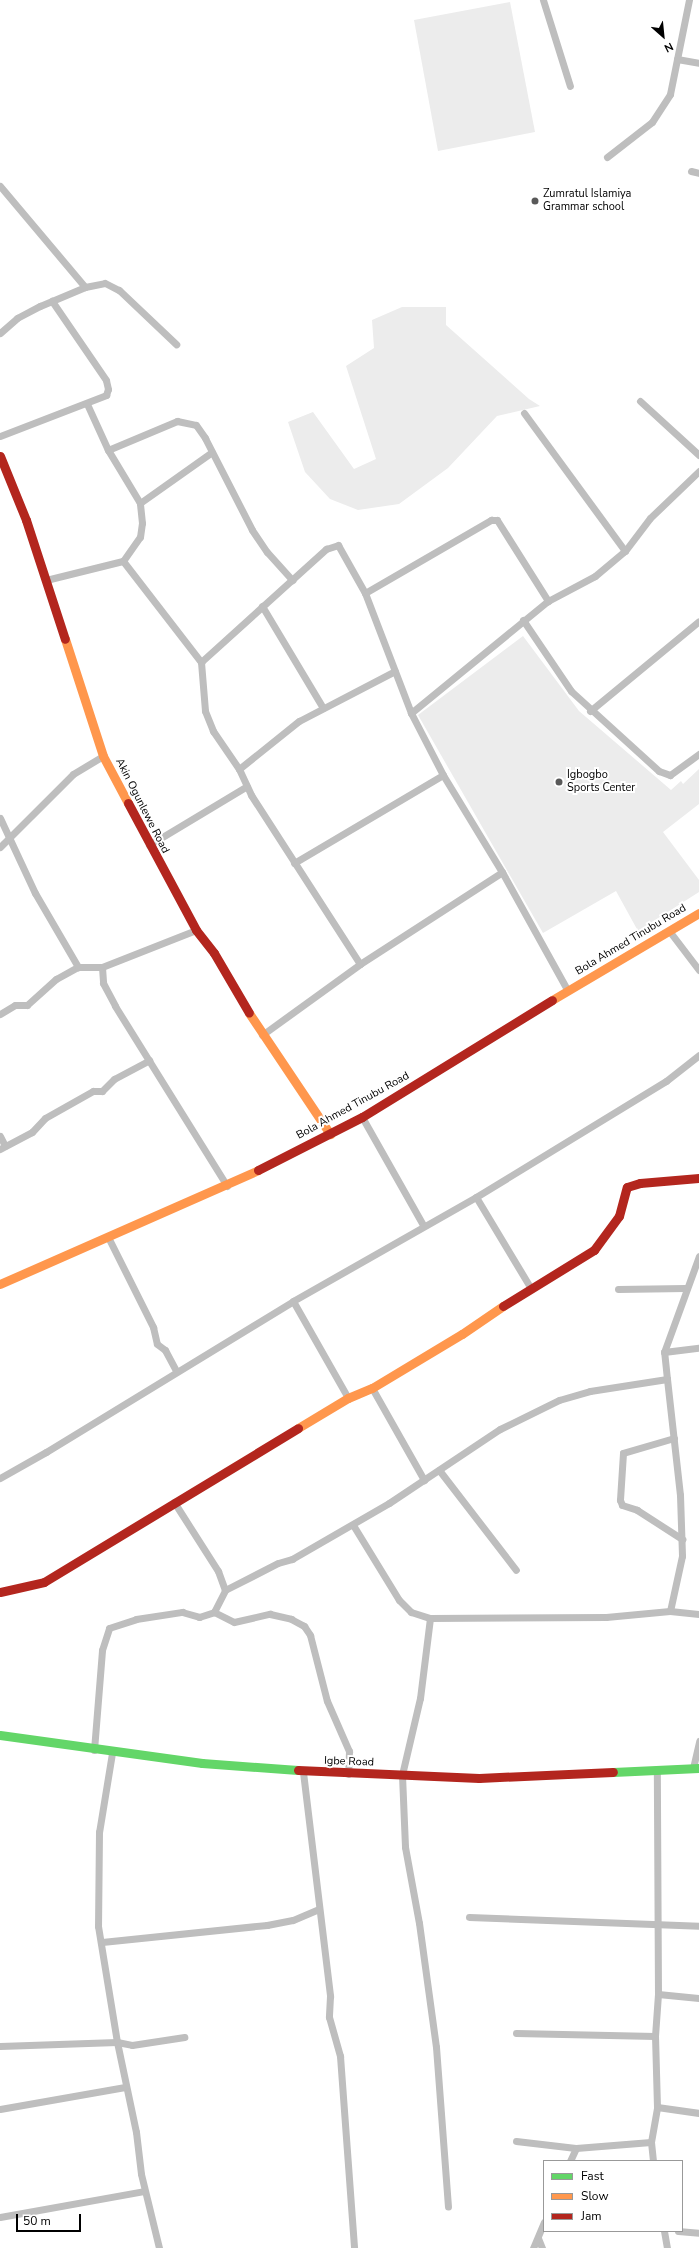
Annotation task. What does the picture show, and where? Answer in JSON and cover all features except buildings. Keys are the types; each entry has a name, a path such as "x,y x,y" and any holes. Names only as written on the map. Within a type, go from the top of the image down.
{"street":[{"path":"543,0 570,86"},
{"path":"607,157 652,122 670,94 689,0"},
{"path":"677,59 699,63"},
{"path":"691,171 699,173"},
{"path":"0,186 85,287"},
{"path":"0,333 17,318 52,301 85,287 105,283 113,285 176,344"},
{"path":"0,436 87,404 106,395 108,389 106,380 52,301"},
{"path":"640,400 699,455"},
{"path":"46,580 123,561 140,537 142,523 140,503 108,450 87,404"},
{"path":"524,413 625,551"},
{"path":"108,450 177,421 196,425 212,452 252,530 267,552 292,580"},
{"path":"140,503 212,452"},
{"name":"Akin Ogunlewe Road","path":"0,456 26,520 103,756 149,845 196,930 214,953 262,1035 330,1134"},
{"path":"410,713 548,601 594,576 625,551 650,518 699,471"},
{"path":"365,593 491,520 497,520 548,601"},
{"path":"201,662 326,549 338,545 365,593 410,713 443,775 502,872 568,991"},
{"path":"123,561 201,662 205,711 213,732 240,769 247,786 294,863 360,964"},
{"path":"262,606 323,708"},
{"path":"523,620 571,691 590,711 665,775 670,775 699,754"},
{"path":"590,711 699,621"},
{"path":"240,769 299,721 395,671"},
{"path":"0,847 73,774 103,756"},
{"path":"294,863 443,775"},
{"path":"149,845 247,786"},
{"path":"0,818 35,892 78,967"},
{"path":"262,1035 360,964 502,872"},
{"name":"Bola Ahmed Tinubu Road","path":"0,1284 227,1186 362,1117 492,1035 670,932 699,912"},
{"path":"0,1014 15,1005 27,1005 56,979 78,967 102,967 196,930"},
{"path":"670,932 699,970"},
{"path":"102,967 105,988 227,1186"},
{"path":"0,1478 293,1301 423,1225 476,1197 666,1080 699,1055"},
{"path":"0,1136 3,1147 32,1132 44,1118 93,1092 102,1091 114,1079 149,1060"},
{"path":"362,1117 423,1225"},
{"path":"0,1592 44,1582 348,1398 372,1388 462,1334 530,1287 594,1250 619,1216 627,1187 640,1183 699,1178"},
{"path":"476,1197 530,1287"},
{"path":"108,1237 153,1327 157,1344 165,1350 176,1372"},
{"path":"670,1611 682,1556 682,1539 674,1438 664,1352 685,1288 699,1256"},
{"path":"618,1289 685,1288"},
{"path":"293,1301 348,1398"},
{"path":"664,1352 699,1348"},
{"path":"214,1612 225,1590 278,1563 292,1559 353,1525 424,1480 500,1428 559,1400 590,1391 667,1379"},
{"path":"372,1388 424,1480"},
{"path":"674,1438 623,1453 620,1500 622,1505 637,1510 682,1539"},
{"path":"439,1470 516,1570"},
{"path":"174,1502 218,1571 225,1590"},
{"path":"353,1525 399,1600 411,1612 430,1618 606,1617 670,1611 699,1614"},
{"path":"94,1750 106,1632 113,1626 131,1620 182,1612 199,1617 214,1612 234,1622 270,1614 291,1619 304,1626 310,1635 327,1701 349,1751 348,1774"},
{"path":"430,1618 420,1698 402,1775 405,1847 436,2047 448,2208"},
{"name":"Igbe Road","path":"0,1735 112,1753 303,1772 479,1778 657,1772 696,1768"},
{"path":"696,1768 699,1740"},
{"path":"112,1753 99,1832 97,1910 117,2042 125,2087 136,2132 144,2191 159,2248"},
{"path":"303,1772 330,1996 329,2017 340,2056 354,2248"},
{"path":"653,2160 651,2142 657,2107 655,2036 658,1994 657,1772"},
{"path":"102,1942 266,1925 293,1920 319,1909"},
{"path":"469,1917 699,1926"},
{"path":"658,1994 699,1998"},
{"path":"516,2033 655,2036"},
{"path":"0,2046 117,2042 132,2045 184,2037"},
{"path":"0,2108 125,2087"},
{"path":"657,2107 699,2113"},
{"path":"516,2142 576,2148 651,2142"},
{"path":"570,2160 576,2148"},
{"path":"0,2217 144,2191"},
{"path":"533,2248 543,2225"},
{"path":"683,2231 699,2233"},
{"path":"664,2232 667,2248"},
{"path":"538,2238 542,2248"}],"shaded area":[{"path":"510,2 535,132 438,151 414,20"},
{"path":"402,307 446,307 446,325 529,399 540,406 497,416 448,468 399,504 358,510 330,499 305,472 288,422 313,412 354,469 376,459 346,366 374,348 372,320"},
{"name":"Igbogbo Sports Center","path":"523,636 579,711 671,790 681,781 683,784 699,769 699,804 663,832 699,880 699,892 638,931 616,891 543,933 418,715"}],"traffic: fast":[{"path":"0,1735 202,1763 298,1770"},
{"path":"613,1772 699,1768"}],"traffic: slow":[{"path":"65,639 103,756 128,803"},
{"path":"552,1000 699,913"},
{"path":"249,1013 330,1134"},
{"path":"0,1284 258,1170"},
{"path":"298,1428 348,1398 372,1388 462,1334 503,1306"}],"traffic: jam":[{"path":"0,456 26,520 65,639"},
{"path":"128,803 196,930 214,953 249,1013"},
{"path":"258,1170 362,1117 552,1000"},
{"path":"503,1306 594,1250 619,1216 627,1187 640,1183 699,1178"},
{"path":"0,1592 44,1582 298,1428"},
{"path":"298,1770 479,1778 613,1772"}],"place":[{"name":"Zumratul Islamiya Grammar school","path":"535,201"},
{"name":"Igbogbo Sports Center","path":"559,782"}]}
